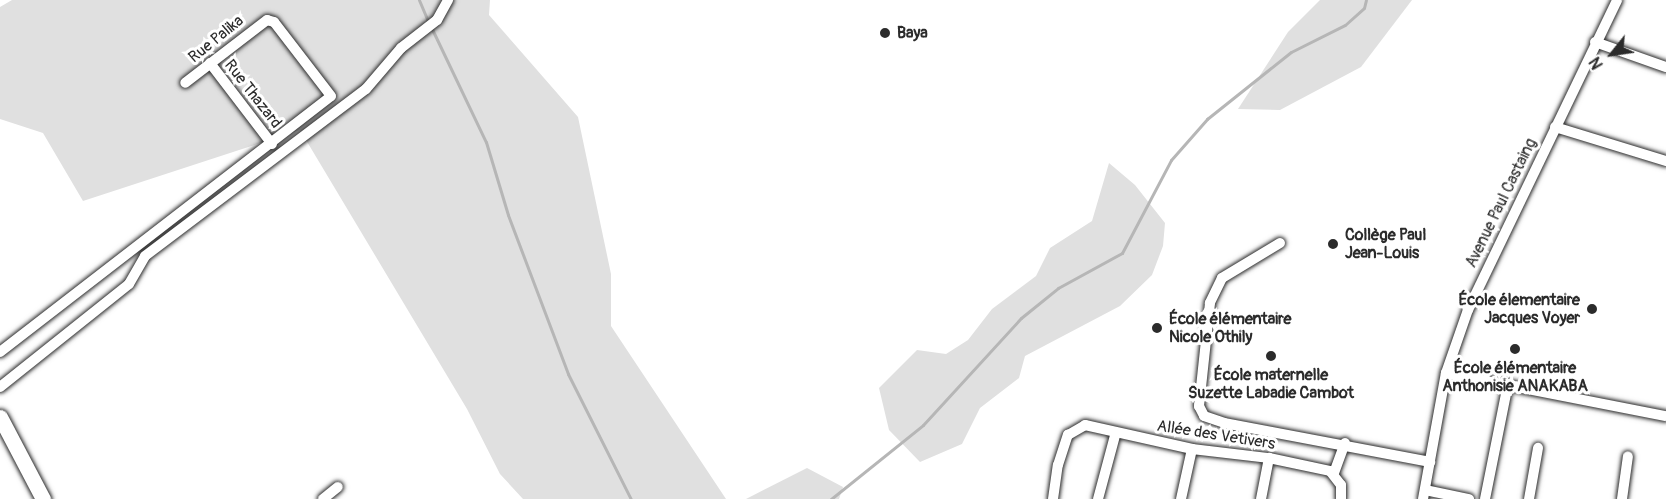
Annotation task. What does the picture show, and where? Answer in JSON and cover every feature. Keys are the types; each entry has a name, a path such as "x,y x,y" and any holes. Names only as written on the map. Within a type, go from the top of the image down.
{"main road":[{"path":"0,417 43,499"}],"street":[{"path":"0,387 129,284 145,256 366,88 401,48 437,20 448,0"},
{"name":"Avenue Paul Castaing","path":"1424,495 1446,373 1479,283 1617,0"},
{"name":"Rue Palika","path":"185,83 267,20 274,22 326,89 329,101 272,144"},
{"path":"1595,42 1666,67"},
{"name":"Rue Thazard","path":"210,63 272,144"},
{"path":"1555,127 1666,161"},
{"path":"0,352 272,144"},
{"path":"1281,243 1221,278 1210,303 1199,406 1210,420 1345,443 1431,462"},
{"path":"1446,373 1666,416"},
{"path":"1485,499 1508,384"},
{"name":"Allée des Vetivers","path":"1053,499 1058,465 1068,435 1086,425 1192,449 1269,458 1334,473"},
{"path":"1098,499 1116,432"},
{"path":"1341,499 1341,485 1334,473 1345,443"},
{"path":"1529,499 1538,448"},
{"path":"1181,499 1192,449"},
{"path":"1622,499 1628,456"},
{"path":"1261,499 1269,458"},
{"path":"323,499 338,487"},
{"path":"1424,495 1469,499"}],"shaded area":[{"path":"12,0 490,0 489,15 578,117 611,274 611,326 726,499 523,499 500,474 467,409 300,130 83,201 43,133 0,119 0,7"},
{"path":"1320,0 1412,0 1361,67 1280,110 1238,109 1288,32"},
{"path":"1109,163 1135,185 1165,223 1163,246 1152,275 1120,306 1025,356 1019,378 980,408 962,444 920,462 889,430 879,388 917,350 946,354 968,340 992,309 1036,276 1050,248 1092,221"},
{"path":"807,468 843,487 839,499 746,499"}],"waterway":[{"path":"419,0 429,23"},
{"path":"831,499 923,425 1021,318 1058,288 1122,253 1171,160 1207,119 1291,52 1345,25 1364,8 1366,0"},
{"path":"432,29 486,142 508,215 568,374 631,499"}],"place":[{"name":"Baya","path":"885,33"},
{"name":"Collège Paul Jean-Louis","path":"1333,244"},
{"name":"École élementaire Jacques Voyer","path":"1592,309"},
{"name":"École élémentaire Nicole Othily","path":"1157,328"},
{"name":"École élémentaire Anthonisie ANAKABA","path":"1515,349"},
{"name":"École maternelle Suzette Labadie Cambot","path":"1271,356"}]}
